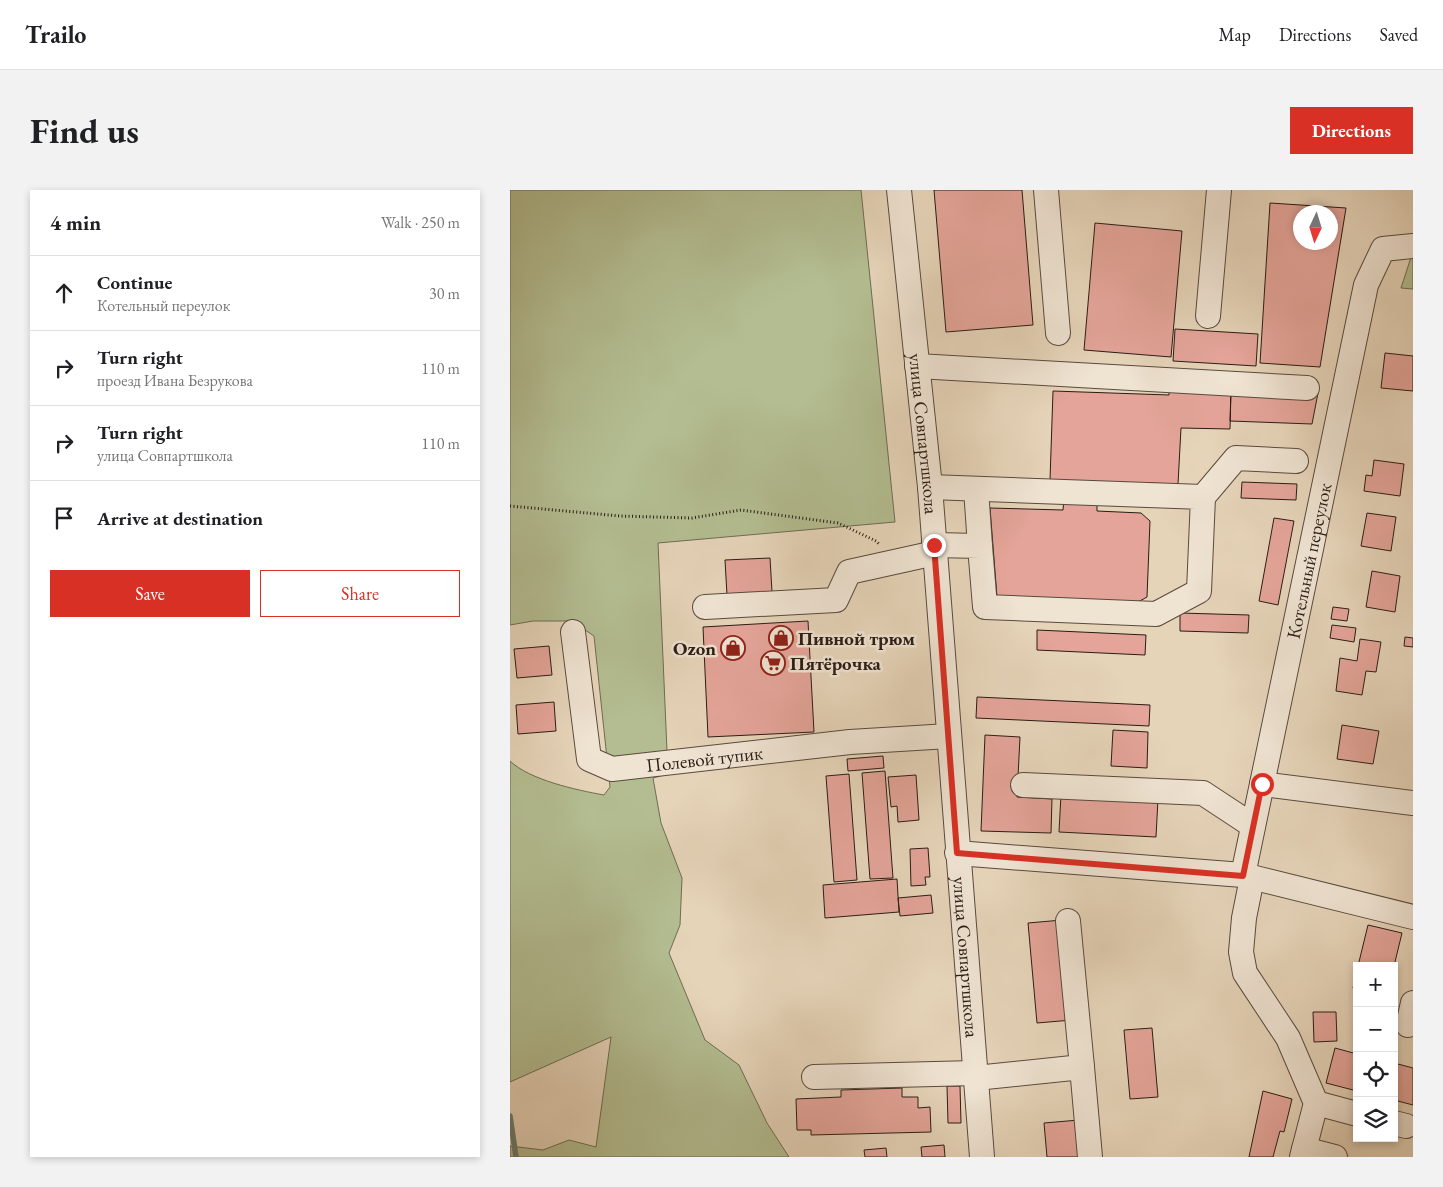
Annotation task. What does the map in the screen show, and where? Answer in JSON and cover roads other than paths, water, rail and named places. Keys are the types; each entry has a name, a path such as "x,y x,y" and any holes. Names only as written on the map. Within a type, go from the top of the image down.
{"street":[{"name":"улица Совпартшкола","path":"899,190 930,487 982,1157"},
{"path":"1046,190 1058,333"},
{"path":"1208,316 1219,190"},
{"name":"Котельный переулок","path":"1316,1103 1288,1038 1245,973 1241,952 1253,826 1366,285 1383,249 1413,246"},
{"path":"917,366 1307,388"},
{"path":"976,488 985,607 1156,614 1199,591 1202,497 1236,458 1296,461"},
{"path":"930,487 1202,497"},
{"path":"705,607 836,600 849,572 893,563 934,549 980,546"},
{"name":"Полевой тупик","path":"573,632 589,759 612,769 850,742 949,736"},
{"path":"1262,784 1413,802"},
{"path":"1023,785 1203,793 1253,826"},
{"path":"957,853 1248,877 1413,916"},
{"path":"1068,921 1090,1157"},
{"path":"1408,1025 1413,1002"},
{"path":"814,1078 975,1076 1082,1067"},
{"path":"1336,1157 1303,1153 1316,1103 1353,1113"}],"waterway":[{"path":"510,1116 516,1157"}],"place":[{"name":"Пивной трюм","path":"781,638"},
{"name":"Ozon","path":"733,648"},
{"name":"Пятёрочка","path":"773,663"}]}
